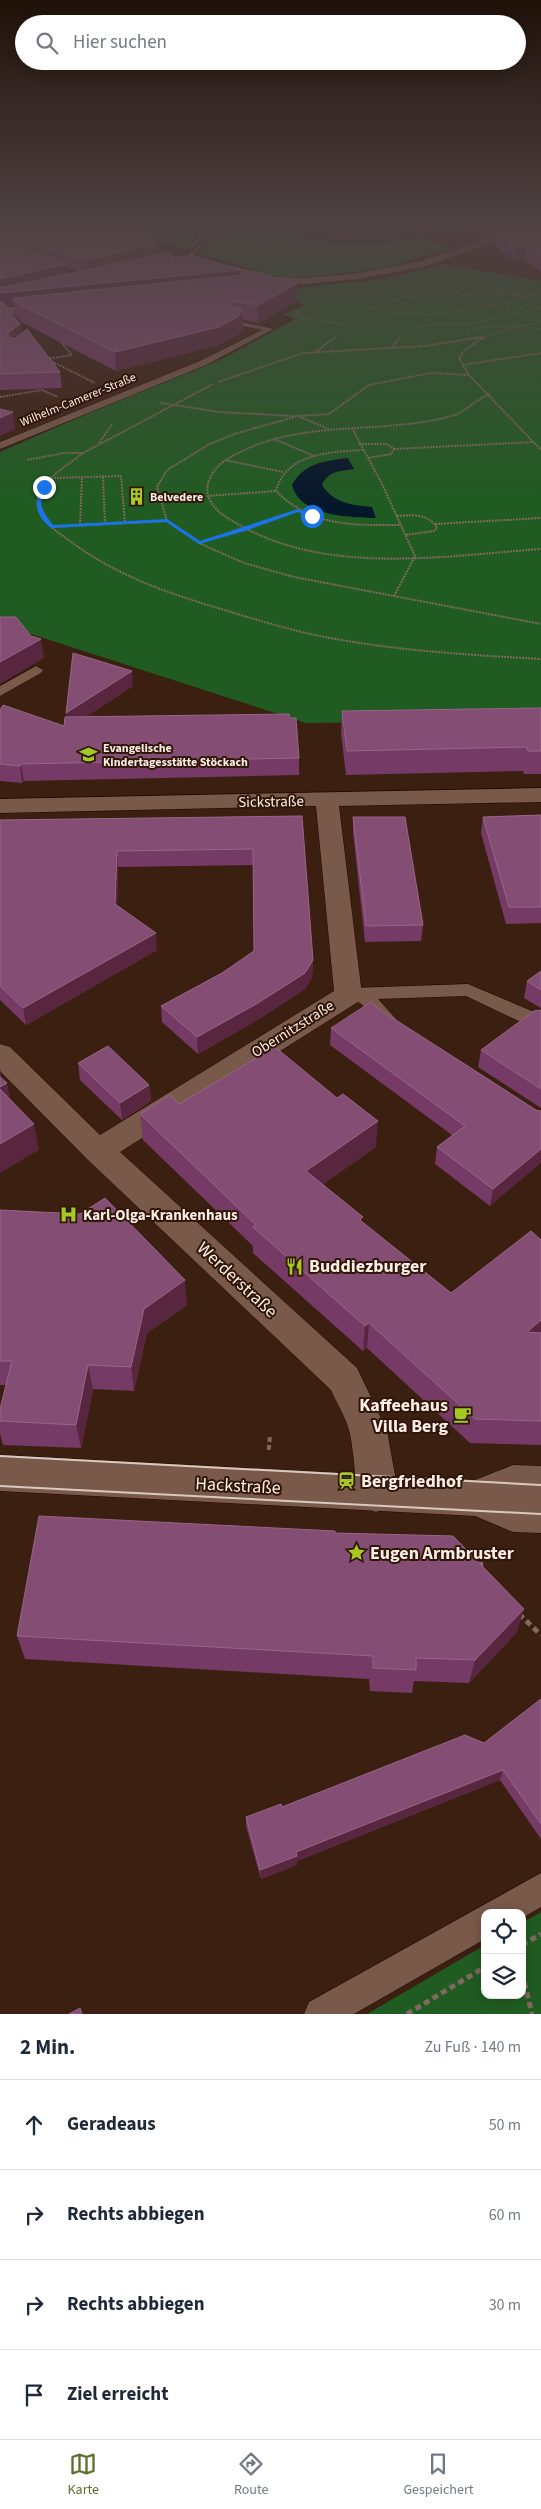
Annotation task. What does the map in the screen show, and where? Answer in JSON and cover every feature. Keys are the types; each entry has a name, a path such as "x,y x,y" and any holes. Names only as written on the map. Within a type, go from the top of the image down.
{"street":[{"name":"Sickstraße","path":"0,806 327,801 541,795"},
{"name":"Obernitzstraße","path":"98,1150 354,994 327,801"},
{"name":"Werderstraße","path":"0,1054 98,1150 344,1379 368,1431 376,1475 376,1494"},
{"name":"Hackstraße","path":"0,1472 475,1498 513,1513 541,1514"},
{"name":"Hackstraße","path":"475,1498 513,1483 541,1484"}],"lane":[{"path":"11,318 16,323"},
{"name":"Wilhelm-Camerer-Straße","path":"0,446 203,362 270,329 236,322"},
{"path":"0,692 36,670"},
{"path":"354,994 468,990 532,1019"},
{"path":"354,994 399,1028"},
{"path":"507,1909 541,1889"},
{"path":"321,2014 481,1923"}],"path":[{"path":"303,318 352,326"},
{"path":"316,351 352,326 357,318"},
{"path":"393,347 398,336 430,322 433,318"},
{"path":"486,325 495,318"},
{"path":"412,322 422,326 450,323 465,325 490,321"},
{"path":"198,388 291,356 316,351 426,346 484,337 541,322"},
{"path":"472,338 467,331 486,325 524,326 541,330"},
{"path":"484,337 466,348 459,358 462,365 469,375 490,394 541,450"},
{"path":"60,341 72,354 47,359 87,378 107,391 124,394"},
{"path":"462,365 541,353"},
{"path":"172,406 219,412 298,416 329,414 369,385 431,373 469,375"},
{"path":"214,384 83,453 54,478 44,487 38,498 39,510 51,527 77,548 145,585 269,624 332,638 400,648 541,659"},
{"path":"0,396 42,390 59,398 101,403"},
{"path":"490,394 475,400 457,415 430,420 330,429 274,439 248,447 225,460 212,474 208,484 207,496 218,510 244,530 274,542 309,551 362,556 415,556 541,549"},
{"path":"167,521 157,487 168,470 208,445 234,434 298,416 330,429"},
{"path":"352,428 415,556"},
{"path":"274,439 315,457"},
{"path":"359,444 386,444 394,449 534,442"},
{"path":"368,458 391,454 394,449"},
{"path":"363,450 338,452 315,457 283,472 277,480 276,492 284,501 298,511 327,521 345,524 400,525"},
{"path":"24,461 64,453 83,453"},
{"path":"225,460 283,472"},
{"path":"54,478 121,476 125,523"},
{"path":"80,525 82,477"},
{"path":"103,477 105,524"},
{"path":"207,496 276,492"},
{"path":"199,543 298,511"},
{"path":"396,516 426,517 435,524 541,518"},
{"path":"51,527 167,521 219,554 269,571 541,624"},
{"path":"405,535 434,531 437,528 435,524"},
{"path":"394,596 415,556"},
{"path":"480,1552 482,1578"},
{"path":"515,1610 541,1635"},
{"path":"526,1943 541,1934"},
{"path":"407,2014 481,1970"},
{"path":"526,1989 532,2014"}],"green space":[{"path":"294,318 541,318 541,721 306,723 0,624 0,452 107,405 222,359"},
{"path":"541,1912 541,2014 367,2014 481,1947 481,1999 526,1999 526,1921"}],"water":[{"path":"348,458 354,469 331,474 322,485 326,491 337,499 350,504 372,507 376,518 340,516 327,513 305,504 297,496 292,485 302,472 316,464"}],"building":[{"path":"0,318 15,318 20,324 8,333 8,336 14,339 27,329 60,372 0,374"},
{"path":"47,318 236,318 219,327 115,352"},
{"path":"0,409 13,412 0,418"},
{"path":"0,617 16,617 31,636 41,639 0,662"},
{"path":"73,653 132,671 66,713"},
{"path":"3,705 64,726 65,717 289,714 290,718 296,718 299,758 21,764 20,766 0,764 0,710"},
{"path":"541,708 541,751 528,751 527,747 347,751 342,711"},
{"path":"541,815 541,907 509,907 483,817"},
{"path":"302,816 313,960 305,973 258,1003 197,1037 161,1006 222,973 254,951 253,849 117,851 115,904 156,933 23,1008 0,986 0,820"},
{"path":"353,817 405,817 423,925 366,926"},
{"path":"541,971 541,990 527,981"},
{"path":"371,1002 377,1008 536,1110 541,1111 541,1149 493,1189 437,1147 465,1126 331,1028"},
{"path":"541,1010 541,1089 481,1050 534,1011"},
{"path":"108,1046 149,1085 120,1103 78,1063"},
{"path":"275,1047 337,1098 343,1094 378,1121 306,1171 363,1217 360,1220 451,1293 531,1231 541,1240 541,1320 527,1332 541,1333 541,1421 475,1419 369,1323 365,1326 253,1227 256,1225 140,1114 170,1095 179,1104"},
{"path":"0,1077 7,1083 0,1087"},
{"path":"0,1089 34,1124 0,1144"},
{"path":"105,1198 185,1280 144,1309 131,1367 88,1365 76,1425 0,1421 0,1409 12,1361 0,1361 0,1210 80,1214"},
{"path":"39,1516 335,1531 335,1533 453,1536 524,1609 475,1660 416,1658 416,1670 373,1668 373,1656 17,1636"},
{"path":"541,1699 541,1824 503,1770 296,1852 297,1856 260,1870 246,1817 281,1804 282,1807 465,1735 484,1743"},
{"path":"80,2008 82,2014 69,2014"}],"tram line":[{"path":"0,1456 541,1485"},
{"path":"0,1486 541,1514"}],"place":[{"name":"Belvedere","path":"136,497"},
{"name":"Evangelische Kindertagesstätte Stöckach","path":"89,755"},
{"name":"Karl-Olga-Krankenhaus","path":"69,1215"},
{"name":"Buddiezburger","path":"295,1266"},
{"name":"Kaffeehaus Villa Berg","path":"462,1415"},
{"name":"Bergfriedhof","path":"347,1481"},
{"name":"Eugen Armbruster","path":"356,1553"}],"route":[{"path":"44,487 38,498 39,510 51,527 167,521 199,543 298,511 312,516"}]}
